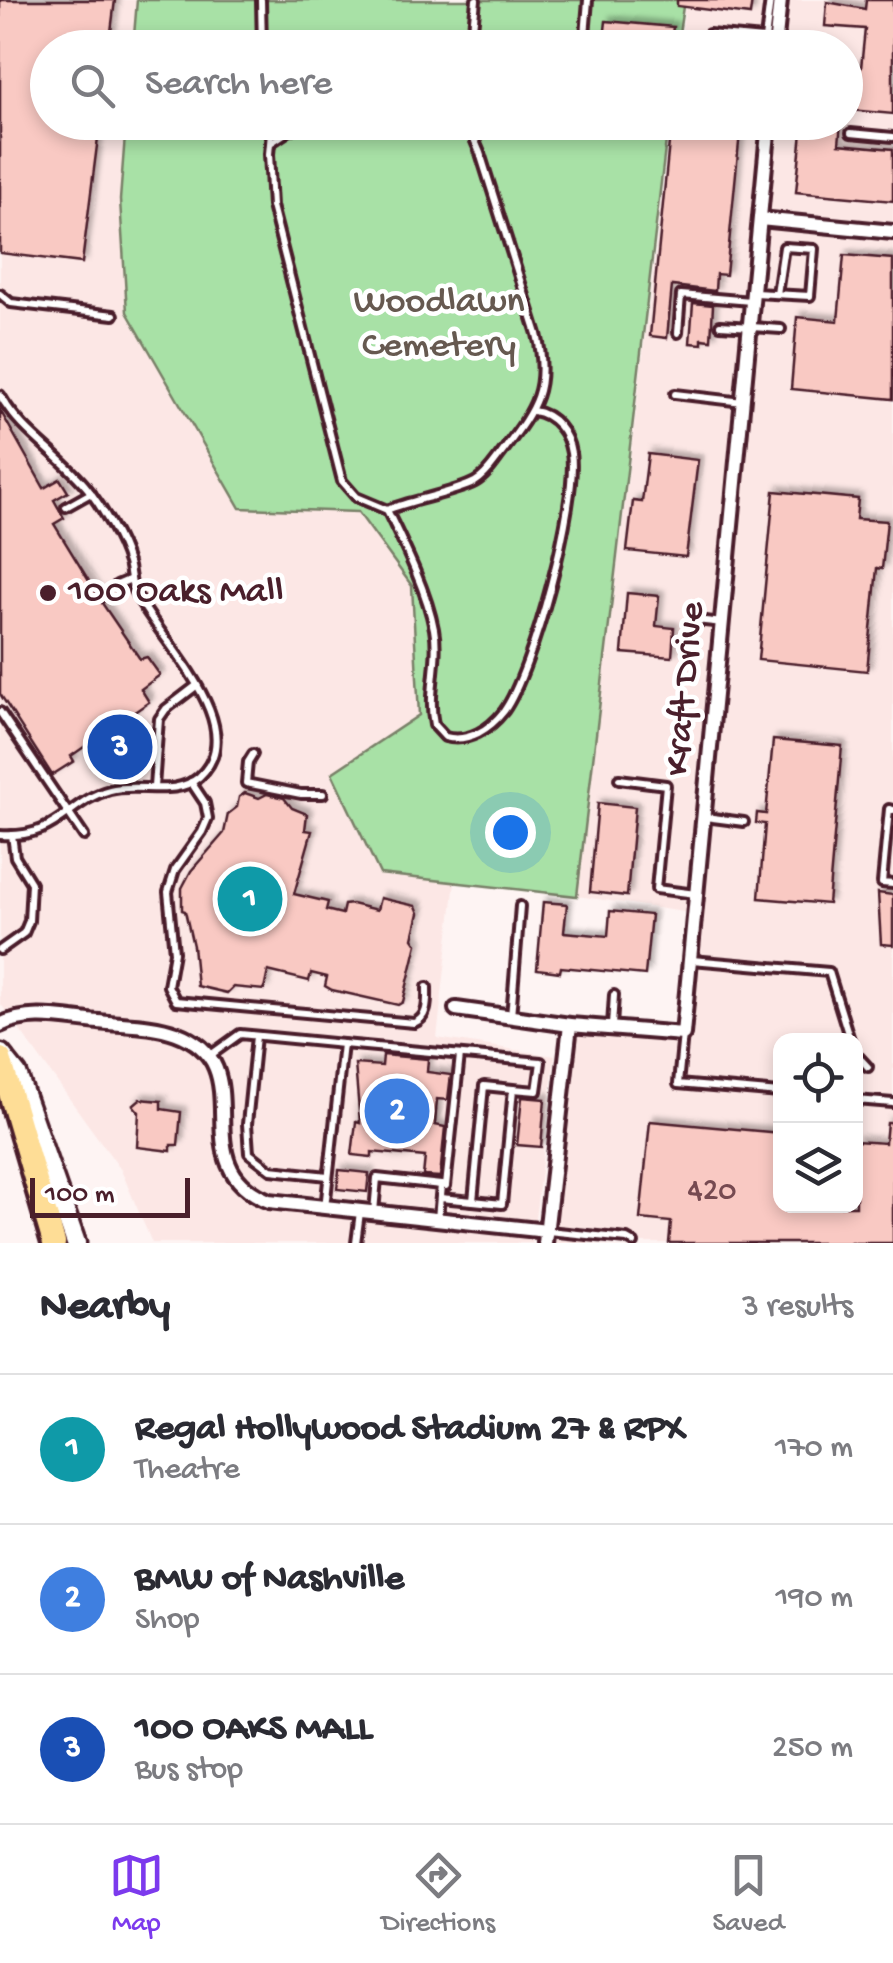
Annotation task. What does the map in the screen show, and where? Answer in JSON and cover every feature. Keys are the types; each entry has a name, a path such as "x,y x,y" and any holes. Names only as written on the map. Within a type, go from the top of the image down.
{"highway":[{"path":"0,1055 54,1243"}],"main road":[{"path":"0,1055 17,1074 76,1243"}],"street":[{"path":"775,30 780,0"},
{"name":"Kraft Drive","path":"683,1034 767,140"},
{"path":"760,219 893,232"},
{"path":"456,1009 570,1025 683,1034"},
{"path":"0,1025 28,1016 160,1029 190,1040 208,1057 222,1089 224,1152 238,1180 269,1202 438,1220 546,1237 570,1025"}],"lane":[{"path":"262,0 262,30"},
{"path":"473,30 476,0"},
{"path":"586,30 588,0"},
{"path":"770,0 772,30"},
{"path":"863,134 893,137"},
{"path":"271,140 272,206 342,481 356,497 387,510 476,482 488,472 533,411 541,370 538,334 475,140"},
{"path":"271,143 275,140"},
{"path":"678,333 682,295 810,296 814,249 784,247 777,294"},
{"path":"0,294 11,303 114,316"},
{"path":"720,325 781,329"},
{"path":"675,394 743,402"},
{"path":"0,395 18,422 90,493 126,557 134,592 214,716 217,743 209,764 191,782 176,787 110,790 42,830 0,835"},
{"path":"387,510 403,542 435,634 434,725 448,738 469,738 494,721 515,692 552,581 572,456 558,424 533,411"},
{"path":"66,507 90,493"},
{"path":"117,585 130,579"},
{"path":"696,620 723,622"},
{"path":"154,788 159,719 196,686"},
{"path":"0,712 84,836"},
{"path":"253,754 248,762 246,784 323,794"},
{"path":"620,779 666,785 656,889 697,894"},
{"path":"191,782 208,813 202,832 175,870 167,898 174,952 168,986 176,1001 414,1023 426,1011 427,987"},
{"path":"893,810 888,810 882,883 893,884"},
{"path":"705,818 744,822"},
{"path":"0,950 24,933 28,924 30,884 15,857 12,835"},
{"path":"511,1017 520,906"},
{"path":"690,960 829,972 848,1033"},
{"path":"612,1026 614,995"},
{"path":"208,1057 237,1034 540,1062 537,1091 484,1086 473,1202"},
{"path":"683,1034 678,1084 773,1092"},
{"path":"256,1036 246,1137 249,1153 270,1170 328,1176"},
{"path":"325,1209 343,1044"},
{"path":"356,1243 378,1178 446,1186 460,1055"},
{"path":"863,1062 868,1068"},
{"path":"440,1198 502,1204 513,1089"},
{"path":"863,1101 893,1103"},
{"path":"438,1220 441,1185"},
{"path":"546,1237 628,1239 634,1243"}],"shaded area":[{"name":"100 Oaks Mall","path":"0,0 137,0 134,30 30,30 30,140 125,140 120,200 127,312 240,508 325,507 358,512 412,585 419,715 380,874 455,881 437,1038 555,1056 532,1243 152,1243 121,1170 0,1003"},
{"path":"686,0 893,0 893,1243 553,1243 575,1032 689,1037 704,915 577,896 669,140 863,140 863,30 682,30"}],"green space":[{"path":"137,0 684,0 680,30 134,30"},
{"name":"Woodlawn Cemetery","path":"125,140 666,140 577,896 380,874 332,773 419,715 412,586 358,512 240,508 127,312 120,200"}],"building":[{"path":"0,0 115,0 111,30 30,30 30,140 98,140 82,263 0,253"},
{"path":"677,0 752,0 750,15 677,6"},
{"path":"866,0 893,0 893,114 863,111 865,29 825,26 827,2 865,9"},
{"path":"606,21 673,27 673,30 605,30"},
{"path":"669,140 739,140 726,275 716,274 715,291 672,286 667,338 650,336"},
{"path":"801,140 839,140 839,144 893,149 893,201 796,192"},
{"path":"844,255 893,259 893,399 791,389 797,317 838,321"},
{"path":"693,303 713,305 711,340 702,339 702,344 690,343"},
{"name":"100 Oaks Mall","path":"0,410 44,488 60,479 68,492 54,500 64,518 54,524 97,594 101,592 106,600 102,603 140,659 147,657 160,675 141,689 149,702 71,756 74,761 52,775 0,694"},
{"path":"648,454 698,460 686,557 627,551 633,501 642,502"},
{"path":"774,491 858,499 856,519 887,521 882,569 877,568 867,671 758,660"},
{"path":"627,593 659,596 656,626 674,628 672,657 622,653"},
{"path":"773,740 842,746 828,904 759,898 765,824 756,823 757,813 766,814"},
{"path":"245,793 259,798 267,794 284,798 292,808 307,814 305,830 312,831 294,894 328,902 326,910 342,914 344,905 352,904 377,910 380,898 416,906 419,913 413,938 417,944 403,1002 398,1005 332,990 325,986 327,977 311,973 309,981 268,971 264,990 233,987 227,993 197,986 193,946 182,910 182,888 191,871 224,833 228,814"},
{"path":"598,803 635,807 627,896 590,892"},
{"path":"878,893 893,895 893,945 881,944"},
{"path":"543,902 567,904 564,932 608,936 610,911 651,915 645,975 561,967 560,972 537,969"},
{"path":"383,1055 428,1059 427,1072 451,1075 448,1100 437,1099 435,1125 445,1127 440,1177 423,1176 425,1157 372,1152 372,1157 352,1155 356,1122 360,1123 355,1064 382,1066"},
{"path":"522,1097 545,1099 541,1147 517,1145"},
{"path":"140,1099 161,1101 161,1109 181,1112 178,1145 171,1145 171,1151 137,1147 139,1112 133,1105"},
{"path":"650,1121 773,1132 773,1213 863,1213 863,1141 885,1143 887,1123 893,1123 893,1243 669,1243 671,1222 640,1219"},
{"path":"339,1170 369,1173 367,1192 337,1189"}],"place":[{"name":"100 Oaks Mall","path":"48,593"},
{"name":"100 OAKS MALL","path":"120,747"},
{"name":"Regal Hollywood Stadium 27 & RPX","path":"250,899"},
{"name":"BMW of Nashville","path":"397,1111"}]}
